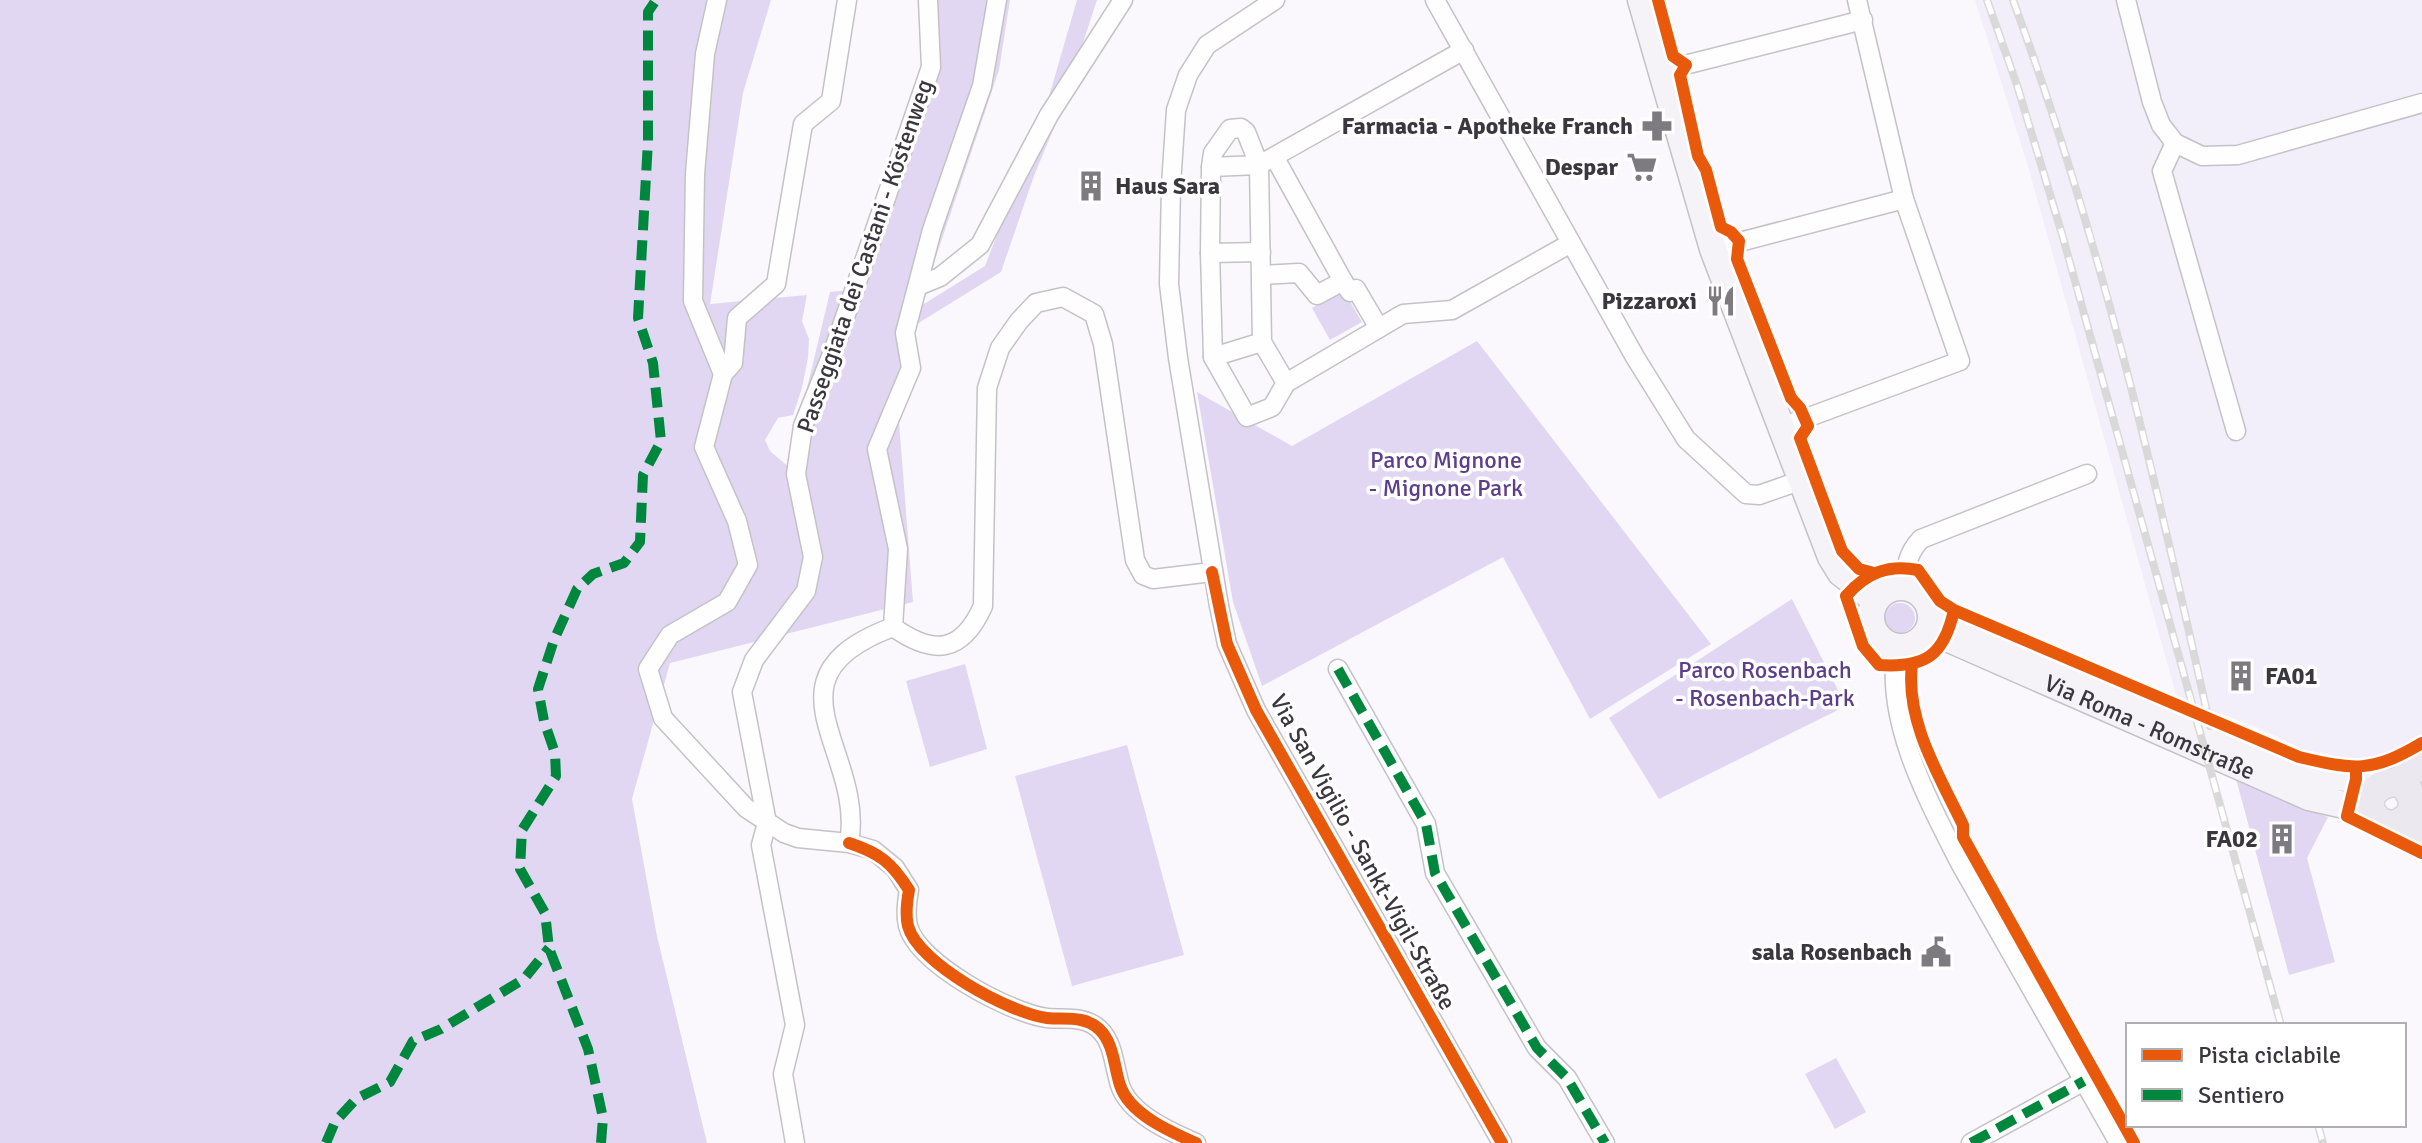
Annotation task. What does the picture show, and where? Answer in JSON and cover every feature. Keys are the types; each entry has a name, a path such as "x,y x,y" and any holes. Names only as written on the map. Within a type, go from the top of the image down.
{"main road":[{"path":"2389,784 2405,785 2413,796 2401,819 2370,799 2389,784 2422,763"},
{"name":"Via Roma - Romstraße","path":"2401,819 2422,839"}],"street":[{"path":"717,0 705,54 695,174 693,301 723,374"},
{"path":"847,0 831,101 803,124 776,284 737,318 733,363 723,374 704,447 737,521 748,565 727,602 670,635 648,669 663,718 746,808 767,823 798,838 849,843 873,850 895,868 909,890 906,907 908,926 915,942 937,964 995,1000 1045,1018 1076,1018 1098,1028 1110,1047 1121,1090 1146,1118 1196,1143"},
{"name":"Passeggiata dei Castani - Köstenweg","path":"795,1143 783,1074 795,1025 761,845 767,823 742,692 754,660 806,591 813,557 796,474 803,426 834,349 931,67 928,0"},
{"path":"893,627 898,549 877,449 911,368 905,333 932,230 982,86 997,0"},
{"path":"918,286 940,277 980,245 1049,115 1123,0"},
{"name":"Via San Vigilio - Sankt-Vigil-Straße","path":"1275,0 1207,45 1188,75 1176,110 1169,284 1212,572 1227,644 1256,710 1502,1143"},
{"path":"1435,0 1635,357 1686,439 1746,494 1759,495 1802,480"},
{"path":"1641,0 1713,249 1802,480 1836,565 1841,573 1875,600"},
{"path":"1782,427 1960,361 1904,199 1857,0"},
{"path":"2126,0 2152,102 2161,125 2175,143 2202,156 2238,155 2422,103"},
{"path":"1661,71 1863,20"},
{"path":"1211,167 1267,162 1464,50"},
{"path":"1379,328 1356,289 1350,292 1246,132 1241,128 1230,129 1213,153 1211,167 1213,357 1247,417 1272,407 1286,383 1403,314 1452,310 1571,243"},
{"path":"2175,143 2162,171 2236,431"},
{"path":"1267,162 1261,252 1262,342 1286,383"},
{"path":"1713,249 1904,199"},
{"path":"1210,253 1261,252"},
{"path":"1262,275 1299,273 1317,295 1343,281"},
{"path":"893,627 911,640 931,646 960,641 974,628 983,606 987,388 1000,348 1019,321 1036,303 1063,297 1094,314 1103,344 1135,560 1143,575 1153,579 1212,572"},
{"path":"1213,357 1262,342"},
{"path":"1907,587 1905,567 1911,549 1921,539 2087,474"},
{"path":"1895,587 1907,587 1917,591 1928,621 1914,645 1897,648 1883,642 1873,631 1870,615 1875,600 1884,592 1895,587"},
{"name":"Via Roma - Romstraße","path":"1928,621 2309,774 2389,784"},
{"name":"Via Roma - Romstraße","path":"1928,621 1947,638 2309,797 2401,819"},
{"path":"849,843 848,792 821,700 825,678 842,657 865,638 893,627"},
{"path":"1897,648 1894,666 1901,731 1938,819 2119,1143"},
{"path":"1338,669 1426,824 1435,873 1537,1048 1567,1078 1605,1143"},
{"path":"1971,1143 2084,1081"}],"shaded area":[{"path":"1975,0 2422,0 2422,806 2252,725 2177,698 2028,166"}],"green space":[{"path":"0,0 771,0 743,93 710,304 807,295 802,321 809,339 808,358 802,388 793,415 778,418 765,440 770,451 796,473 812,399 807,388 830,292 851,290 924,67 920,0 1010,0 999,70 919,307 985,266 1045,110 1077,0 1097,0 1060,113 1034,176 1001,272 917,324 897,396 913,602 670,663 632,799 657,936 707,1143 0,1143"},
{"path":"1343,290 1362,322 1330,340 1312,308"},
{"name":"Parco Mignone - Mignone Park","path":"1477,341 1711,644 1590,719 1503,557 1262,686 1233,602 1197,392 1292,446"},
{"name":"Parco Rosenbach - Rosenbach-Park","path":"1792,599 1846,706 1659,799 1609,718"},
{"path":"1900,603 1911,607 1915,618 1911,629 1900,633 1889,629 1885,618 1889,607"},
{"path":"965,664 987,749 930,767 906,681"},
{"path":"1127,745 1184,955 1072,986 1015,776"},
{"path":"2236,779 2328,817 2307,858 2335,962 2289,975"},
{"path":"1836,1058 1866,1112 1835,1129 1805,1074"}],"railway":[{"path":"1987,0 2017,85 2062,234 2280,1023"},
{"path":"2013,0 2073,179 2124,360 2210,726"},
{"path":"2319,1127 2323,1143"}],"marked path":[{"path":"601,1143 603,1118 588,1049 549,948 545,913 520,869 522,830 556,776 555,753 544,721 538,689 554,640 577,589 593,574 624,563 640,542 643,475 661,441 653,363 638,318 648,141 648,12 656,0"},
{"path":"1338,669 1426,824 1435,873 1537,1048 1567,1078 1605,1143"},
{"path":"326,1143 335,1122 356,1099 390,1082 413,1041 441,1029 524,979 549,948"},
{"path":"1971,1143 2084,1081"}],"cycle path":[{"path":"1658,0 1673,56 1686,65 1680,75 1698,156 1706,170 1721,227 1739,241 1737,259 1791,398 1800,408 1808,426 1800,438 1842,551 1859,569 1874,573"},
{"path":"1954,610 1945,638 1930,656 1909,664 1879,665 1863,646 1846,596 1861,581 1878,572 1897,568 1918,570 1940,601 1954,610 2299,757 2334,765 2362,766 2389,760 2422,743"},
{"path":"1212,572 1227,644 1256,710 1502,1143"},
{"path":"1912,664 1911,685 1919,727 1934,767 1963,825 1963,837 2134,1143"},
{"path":"2356,768 2347,816 2422,853"},
{"path":"849,843 884,860 903,881 909,890 908,926 915,941 929,956 967,984 1011,1007 1047,1018 1080,1020 1099,1029 1108,1041 1120,1085 1132,1105 1152,1121 1196,1143"}],"place":[{"name":"Farmacia - Apotheke Franch","path":"1657,126"},
{"name":"Despar","path":"1642,167"},
{"name":"Haus Sara","path":"1091,186"},
{"name":"Pizzaroxi","path":"1721,301"},
{"name":"FA01","path":"2241,676"},
{"name":"FA02","path":"2282,839"},
{"name":"sala Rosenbach","path":"1936,952"}]}
